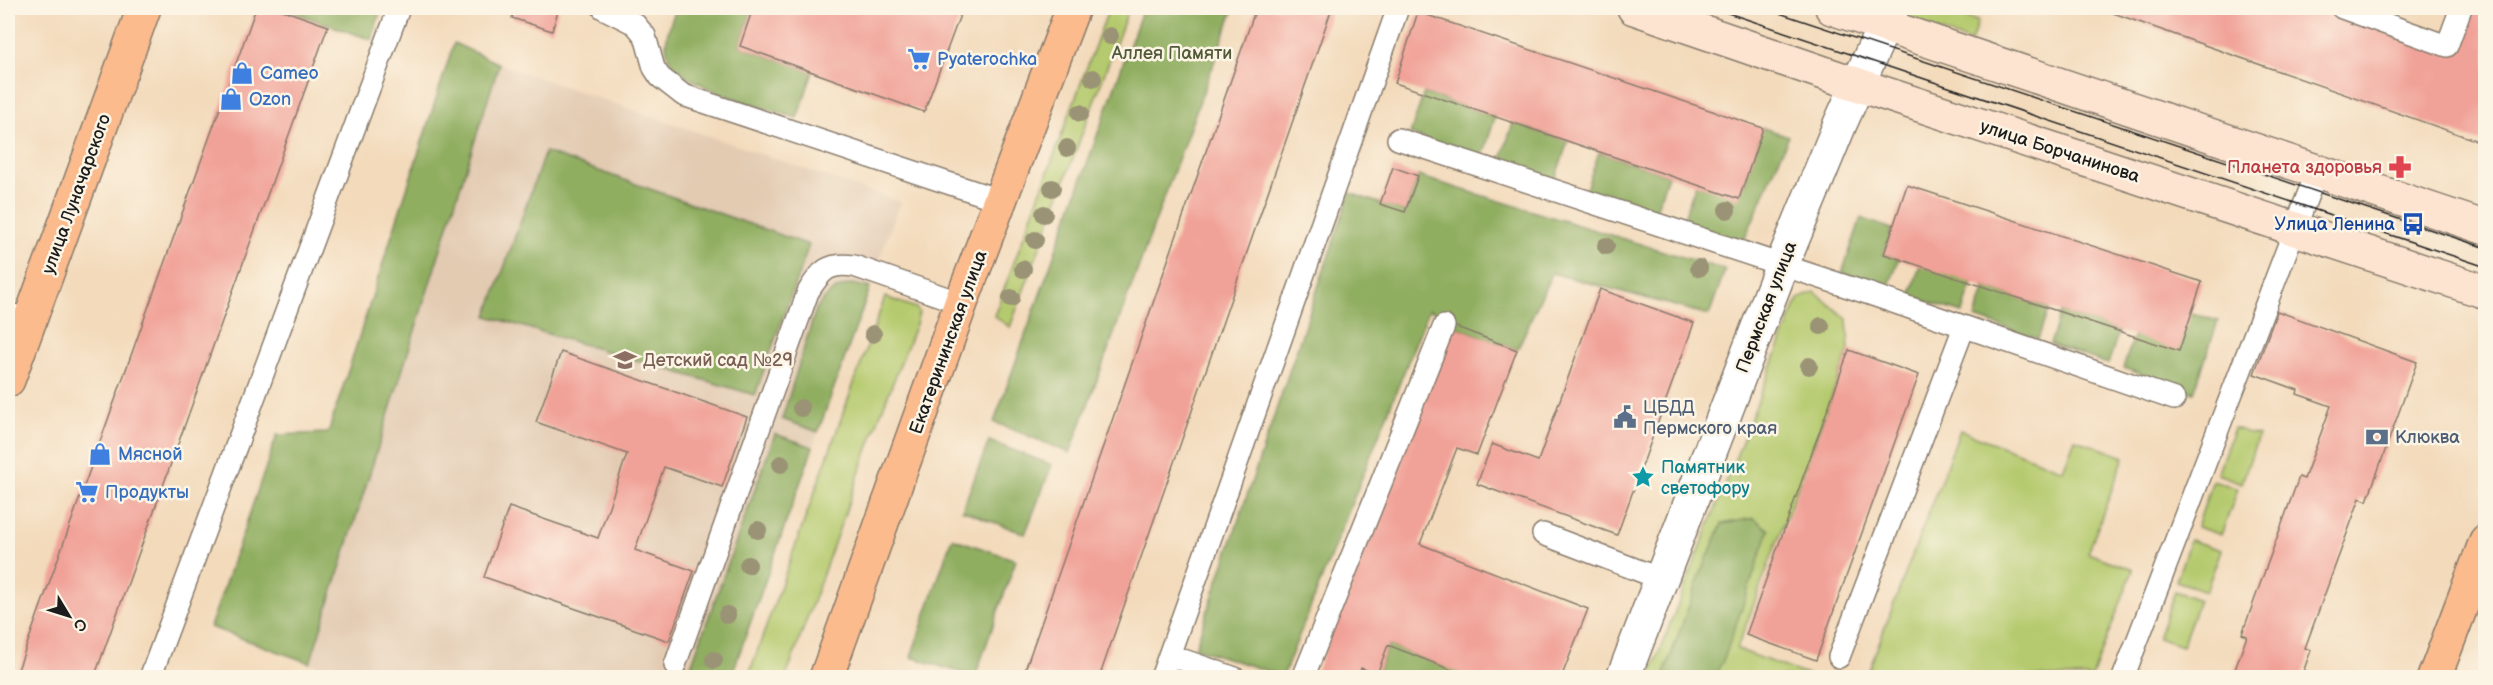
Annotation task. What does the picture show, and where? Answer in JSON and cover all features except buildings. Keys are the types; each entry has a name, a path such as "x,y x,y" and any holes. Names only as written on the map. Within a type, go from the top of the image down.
{"main road":[{"name":"улица Луначарского","path":"8,380 18,317 144,8"},
{"name":"Екатерининская улица","path":"826,678 961,303 1073,8"},
{"name":"улица Борчанинова","path":"1634,8 1859,85 2486,292"},
{"path":"1832,8 1889,16 2317,171 2486,228"},
{"path":"2434,678 2486,541"}],"street":[{"name":"Пермская улица","path":"1623,678 1782,266 1840,124 1889,16"}],"lane":[{"path":"150,678 399,8"},
{"path":"603,8 635,24 645,36 654,68 660,77 683,95 999,200"},
{"path":"1161,678 1398,8"},
{"path":"2342,8 2446,46 2461,8"},
{"path":"1398,138 2174,399"},
{"path":"2123,678 2317,171"},
{"path":"675,666 808,292 818,275 829,267 842,264 854,266 961,303"},
{"path":"1303,678 1444,326"},
{"path":"1839,657 1964,327"},
{"path":"1543,534 1661,579"},
{"path":"1169,655 1235,678"}],"shaded area":[{"name":"Детский сад №29","path":"499,64 900,202 731,677 352,678 310,663"}],"green space":[{"path":"282,8 381,8 372,40"},
{"path":"678,8 753,8 740,46 813,72 797,118 725,95 688,77 675,67 668,56 666,42 671,20"},
{"path":"1109,8 1129,8 1010,327 994,316"},
{"name":"Аллея Памяти","path":"1143,8 1234,8 1070,453 994,422"},
{"path":"1905,8 1933,8 1978,21 1971,42 1910,21"},
{"path":"454,43 499,64 310,663 210,627 277,435 328,433"},
{"path":"1424,93 1495,117 1482,159 1410,134"},
{"path":"1513,123 1568,141 1554,182 1500,163"},
{"path":"1763,128 1789,136 1742,245 1681,226 1696,184 1739,198"},
{"path":"545,152 809,245 755,395 487,316"},
{"path":"1599,152 1668,175 1654,216 1585,192"},
{"path":"1418,176 1725,270 1709,315 1552,273 1517,350 1451,325 1429,309 1283,676 1195,648 1350,193 1405,212"},
{"path":"1861,218 1892,229 1884,254 1899,259 1888,288 1842,273"},
{"path":"1920,265 1972,282 1963,313 1910,296"},
{"path":"853,284 870,288 818,432 782,419 816,309 832,292"},
{"path":"1985,287 2049,308 2038,339 1975,318"},
{"path":"1815,292 1847,319 1849,350 1737,649 1812,677 1649,678 1798,299"},
{"path":"885,297 916,308 919,312 916,324 879,418 786,677 748,677"},
{"path":"2061,312 2119,331 2108,364 2050,344"},
{"path":"2192,313 2218,321 2194,392 2123,368 2134,336"},
{"path":"2234,428 2258,436 2242,483 2217,474"},
{"path":"1960,430 2063,470 2075,439 2124,457 2088,553 2133,570 2092,677 1866,677"},
{"path":"775,434 813,447 731,677 687,677"},
{"path":"989,441 1052,465 1025,534 962,510"},
{"path":"2213,480 2238,489 2221,535 2197,527"},
{"path":"1754,518 1769,530 1724,659 1714,677 1663,677 1702,570 1722,524"},
{"path":"952,538 1016,560 975,677 911,657"},
{"path":"2190,540 2221,550 2206,591 2176,581"},
{"path":"2175,591 2199,600 2182,646 2158,638"},
{"path":"1388,645 1472,677 1358,678 1361,668 1377,674"}],"tram line":[{"path":"1713,8 2486,267"},
{"path":"1764,8 2486,248"}],"place":[{"name":"Pyaterochka","path":"919,59"},
{"name":"Cameo","path":"242,73"},
{"name":"Ozon","path":"231,99"},
{"name":"Планета здоровья","path":"2400,167"},
{"name":"Улица Ленина","path":"2413,224"},
{"name":"Детский сад №29","path":"625,360"},
{"name":"ЦБДД Пермского края","path":"1625,417"},
{"name":"Клюква","path":"2377,437"},
{"name":"Мяснoй","path":"100,454"},
{"name":"Памятник светофору","path":"1643,477"},
{"name":"Прoдукты","path":"87,492"}]}
